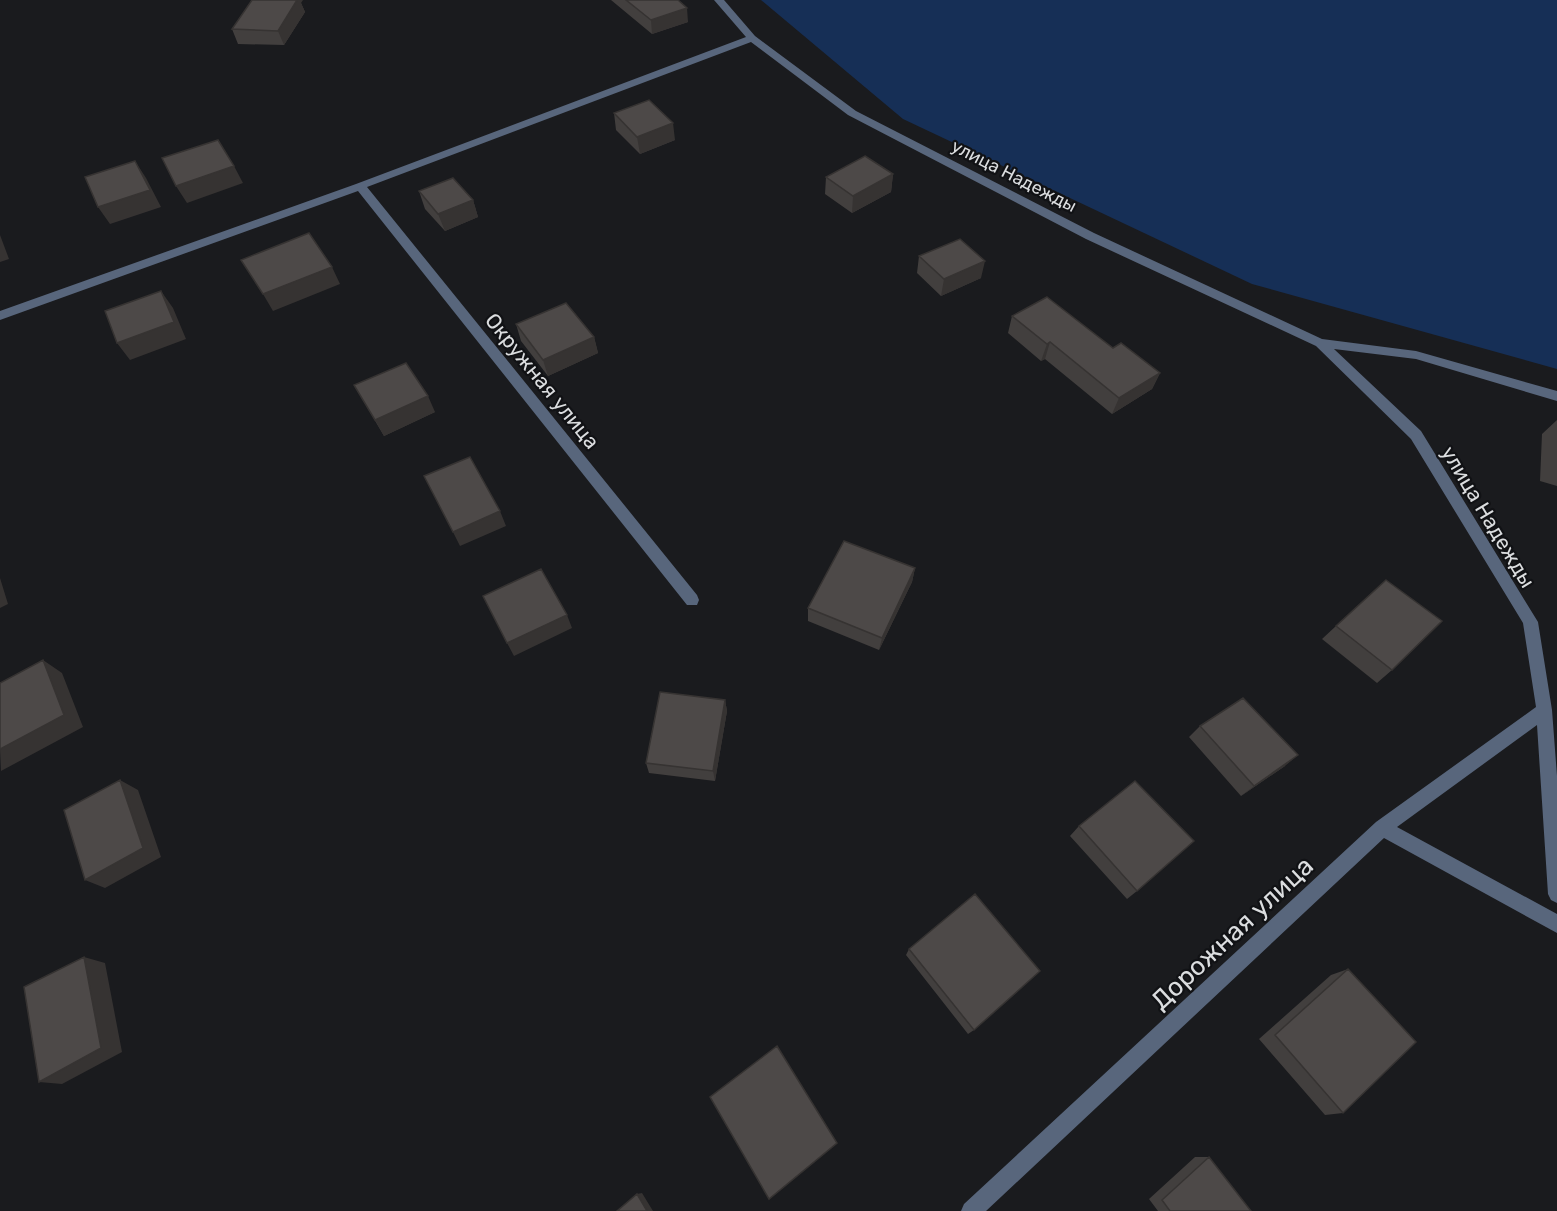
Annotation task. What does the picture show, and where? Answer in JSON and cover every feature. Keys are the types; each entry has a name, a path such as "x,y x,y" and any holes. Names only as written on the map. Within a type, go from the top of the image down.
{"street":[{"name":"улица Надежды","path":"719,0 752,38 852,113 1090,236 1320,343 1416,355 1557,396"},
{"path":"0,316 360,186 752,38"},
{"name":"Окружная улица","path":"360,186 692,600"},
{"name":"улица Надежды","path":"1320,343 1416,435 1530,622 1544,710 1557,894"},
{"name":"Дорожная улица","path":"971,1211 1382,828 1544,710"},
{"path":"1382,828 1557,924"}],"shaded area":[{"path":"761,0 1557,0 1557,369 1252,284 903,119"}],"building":[{"path":"252,0 297,0 278,31 232,29"},
{"path":"626,0 678,0 687,8 651,20"},
{"path":"649,100 673,123 637,137 614,113"},
{"path":"218,140 234,166 176,186 162,158"},
{"path":"865,156 893,174 853,196 826,177"},
{"path":"135,161 150,190 98,207 85,177"},
{"path":"453,178 473,200 438,214 419,191"},
{"path":"309,233 332,267 263,294 241,260"},
{"path":"960,239 985,261 944,279 919,256"},
{"path":"161,291 174,322 117,343 105,311"},
{"path":"1047,297 1113,348 1121,343 1160,373 1119,398 1050,342 1047,344 1012,316"},
{"path":"566,303 594,337 543,360 516,324"},
{"path":"406,363 428,396 375,420 354,385"},
{"path":"470,457 500,511 453,532 424,476"},
{"path":"844,541 915,568 882,638 808,608"},
{"path":"541,569 567,615 507,643 483,596"},
{"path":"1386,580 1442,621 1392,670 1336,626"},
{"path":"43,660 64,715 0,749 0,683"},
{"path":"660,692 725,700 713,771 646,763"},
{"path":"1243,698 1298,755 1254,786 1200,726"},
{"path":"120,780 143,848 85,880 64,810"},
{"path":"1135,781 1194,841 1137,891 1079,826"},
{"path":"975,894 1040,971 974,1030 909,949"},
{"path":"84,957 101,1048 39,1082 24,987"},
{"path":"1348,969 1416,1042 1343,1113 1275,1035"},
{"path":"777,1046 837,1143 769,1199 710,1097"},
{"path":"1209,1157 1251,1211 1170,1211 1162,1200"},
{"path":"637,1194 647,1211 617,1211"}]}
